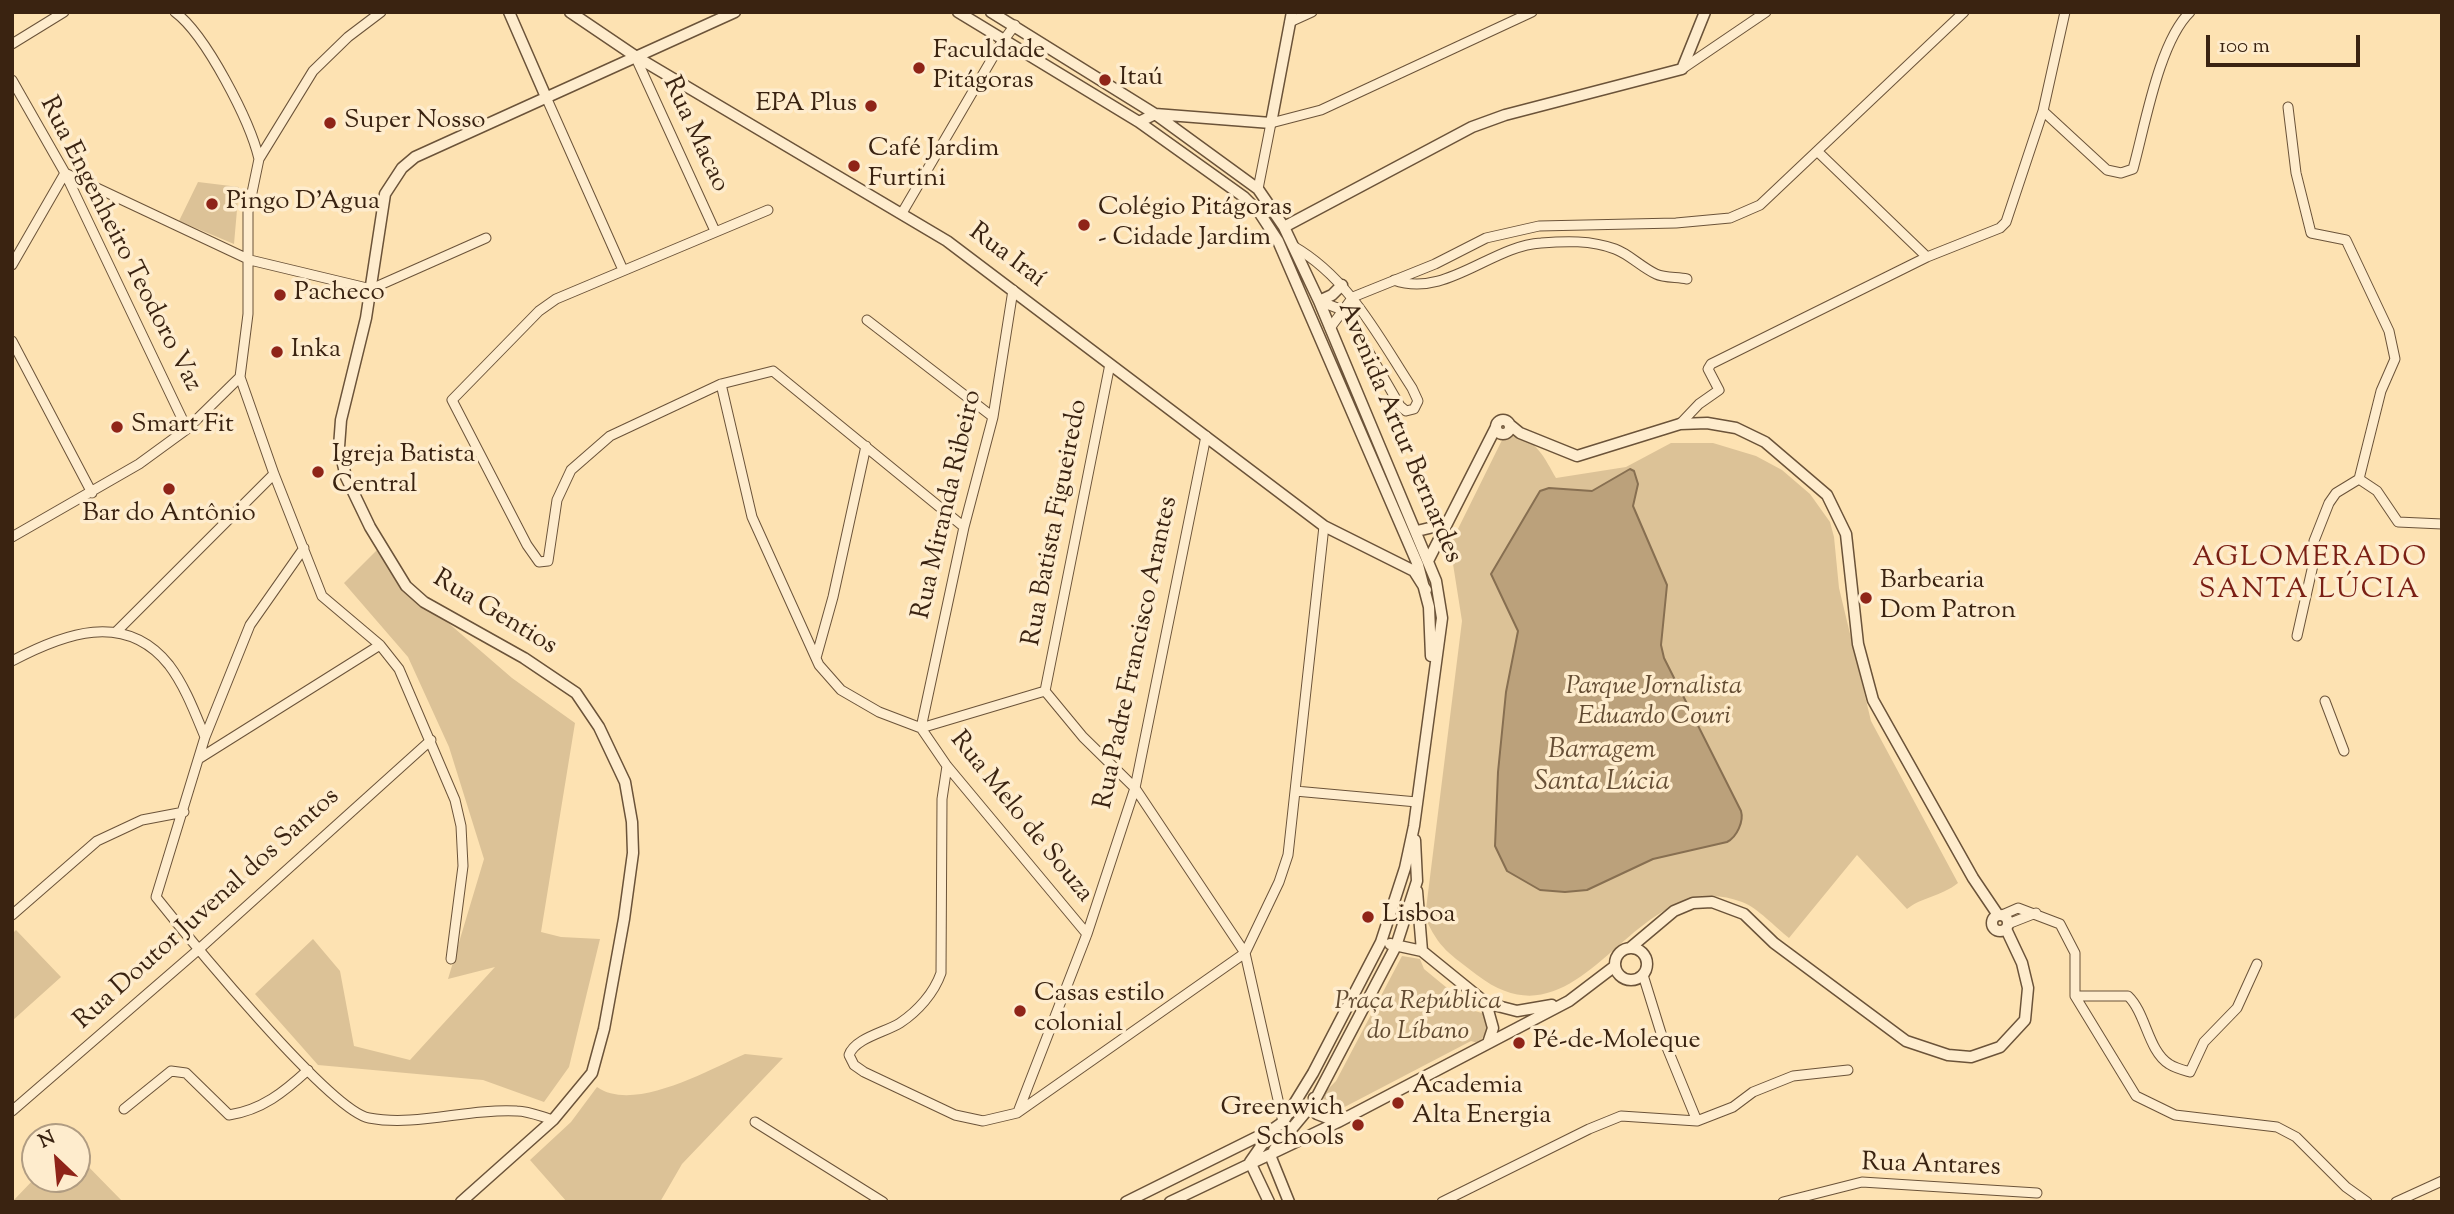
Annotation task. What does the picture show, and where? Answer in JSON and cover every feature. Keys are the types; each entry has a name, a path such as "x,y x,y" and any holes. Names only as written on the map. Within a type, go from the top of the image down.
{"street":[{"path":"12,44 64,12"},
{"path":"175,12 187,21 212,57 255,142 259,159"},
{"path":"381,12 348,37 313,71 259,159 248,212 250,260 240,377 274,474 322,596 380,645 399,669 455,800 461,826 463,866 451,958"},
{"path":"509,12 623,270"},
{"name":"Rua Iraí","path":"570,12 635,56 957,248 1324,526 1399,562 1414,572 1426,590"},
{"name":"Rua Gentios","path":"461,1202 553,1120 592,1073 604,1029 633,853 630,802 600,727 576,694 524,658 424,603 406,586 370,527 346,477 340,447 341,420 371,289 385,194 402,169 415,157 736,12"},
{"name":"Avenida Artur Bernardes","path":"958,12 1139,122 1244,197 1259,212 1278,241 1418,565 1426,590 1432,683"},
{"path":"991,12 1155,114 1258,189 1291,15 1312,12"},
{"path":"1139,122 1155,114 1271,122 1321,110 1532,12"},
{"path":"1682,69 1705,12"},
{"path":"1284,228 1472,127 1505,115 1682,69 1766,12"},
{"path":"1330,328 1353,297 1486,238 1539,226 1676,223 1730,218 1760,205 1964,12"},
{"path":"1680,424 1699,404 1719,390 1708,369 1711,364 1927,257 2000,228 2006,222 2043,111 2065,12"},
{"path":"2043,111 2107,170 2121,173 2133,169 2167,48 2178,24 2190,12"},
{"path":"902,213 1004,38 1015,25"},
{"path":"609,68 615,43"},
{"name":"Rua Macao","path":"635,56 715,231"},
{"name":"Rua Engenheiro Teodoro Vaz","path":"12,80 65,173 187,429"},
{"path":"2288,107 2296,173 2311,233 2346,240 2392,341 2395,359 2381,391 2359,479 2336,494 2329,503 2314,541 2313,565 2297,636"},
{"path":"1817,151 1927,257"},
{"path":"12,265 65,173 250,260 371,289 486,238"},
{"name":"Avenida Artur Bernardes","path":"1250,1162 1313,1073 1381,942 1405,868 1414,826 1442,618 1436,581 1429,559 1319,301 1284,228 1258,189"},
{"path":"768,210 556,299 539,311 452,400 527,545 539,562 548,561 557,500 570,470 610,436 721,384 773,371 964,527"},
{"path":"1394,280 1406,285 1448,279 1508,252 1538,243 1592,242 1617,249 1658,275 1687,279"},
{"path":"1293,246 1307,254 1353,297 1412,388 1418,401 1414,409 1406,411 1397,401 1345,311 1319,301 1297,284"},
{"path":"1319,301 1332,295 1342,285"},
{"name":"Rua Miranda Ribeiro","path":"921,728 964,527 993,417 1013,290"},
{"path":"867,320 993,417"},
{"path":"12,341 92,493"},
{"name":"Rua Batista Figueiredo","path":"1045,691 1110,363"},
{"path":"12,537 92,493 187,429 240,377"},
{"path":"721,384 752,517 816,658 841,690 879,712 921,728 1045,691 1083,737 1135,788 1245,953 1278,1125 1126,1202"},
{"path":"1397,401 1412,388"},
{"path":"1429,559 1486,450 1503,429 1577,456 1680,424 1707,423 1754,435 1827,495 1846,534 1858,644 1873,700 2001,922 2022,963 2029,997 2021,1028 2000,1047 1971,1057 1948,1055 1906,1041 1774,943 1744,914 1712,902 1684,906 1653,930 1635,949 1617,956 1618,972"},
{"name":"Rua Padre Francisco Arantes","path":"1017,1113 1087,934 1135,788 1206,436"},
{"path":"816,658 833,597 866,446"},
{"path":"117,631 274,474"},
{"path":"2359,479 2377,491 2398,522 2442,524"},
{"path":"1417,531 1446,524"},
{"path":"947,766 942,799 941,972 936,988 901,1022 858,1044 849,1055 854,1065 864,1072 956,1115 983,1121 1017,1113 1245,953 1279,882 1288,855 1324,526"},
{"path":"1410,545 1399,562 1418,565 1436,581"},
{"path":"304,548 250,625 205,737 156,897 198,950 307,1070 336,1098 366,1118 397,1120 519,1110 553,1120"},
{"path":"12,661 63,637 101,630 117,631 155,650 169,665 186,693 205,737"},
{"path":"200,758 380,645"},
{"path":"2325,701 2344,751"},
{"name":"Rua Melo de Souza","path":"921,728 947,766 1087,934"},
{"name":"Rua Doutor Juvenal dos Santos","path":"12,1111 198,950 431,740"},
{"path":"1295,791 1417,802"},
{"path":"12,915 97,841 142,820 184,812"},
{"name":"Avenida Artur Bernardes","path":"1270,1154 1314,1102 1396,946 1417,881 1414,826"},
{"path":"1417,881 1422,951"},
{"path":"2001,922 2036,913 2060,924 2075,953 2075,996 2136,1096 2175,1115 2277,1127 2297,1137 2346,1187 2367,1202"},
{"path":"1381,942 1422,951 1486,1003 1517,1011 1569,1001"},
{"path":"1635,949 1648,962 1639,977"},
{"path":"2075,996 2128,996 2139,1006 2147,1032 2166,1063 2190,1072 2204,1042 2237,1008 2258,964"},
{"path":"1170,1202 1338,1122 1569,1001 1618,972 1639,977"},
{"path":"1639,977 1697,1121"},
{"path":"1486,1003 1493,1028 1488,1043"},
{"path":"124,1109 171,1071 186,1073 229,1115 242,1113 284,1093 307,1070"},
{"path":"1442,1202 1589,1129 1621,1116 1697,1121 1732,1107 1753,1092 1793,1076 1848,1070"},
{"path":"1313,1073 1317,1114 1322,1119 1338,1122"},
{"path":"754,1122 883,1202"},
{"path":"1270,1154 1289,1202"},
{"path":"1250,1162 1269,1202"},
{"path":"2396,1202 2442,1181"},
{"name":"Rua Antares","path":"1783,1202 1861,1182 2037,1193"}],"green space":[{"name":"Pingo D'Agua","path":"198,182 239,187 234,244 179,221"},
{"name":"Parque Jornalista Eduardo Couri","path":"1506,432 1533,444 1556,478 1626,467 1671,443 1713,443 1756,456 1782,470 1810,494 1830,522 1839,588 1871,721 1958,883 1907,909 1857,855 1789,938 1760,913 1742,902 1703,897 1669,908 1638,929 1579,978 1548,993 1515,994 1477,975 1446,950 1435,937 1425,917 1462,621 1450,545"},
{"path":"380,547 409,589 512,678 575,723 541,932 561,937 600,939 569,1067 544,1102 483,1080 318,1065 255,994 313,939 340,971 354,1046 410,1060 495,967 448,979 484,859 449,747 408,657 344,583"},
{"path":"16,930 61,977 12,1021 12,934"},
{"name":"Praça República do Líbano","path":"1402,956 1420,959 1424,969 1475,1011 1482,1013 1487,1025 1484,1036 1478,1043 1471,1041 1335,1112 1324,1107 1323,1094 1336,1081"},
{"path":"745,1054 783,1058 682,1164 660,1202 567,1202 530,1160 571,1122 597,1087 612,1094 650,1092 692,1078"},
{"path":"91,1169 123,1202 12,1202 21,1193 91,1193"}],"water":[{"name":"Barragem Santa Lúcia","path":"1630,469 1634,471 1638,484 1633,506 1667,585 1661,645 1664,658 1741,811 1741,824 1737,833 1727,842 1653,859 1587,890 1540,890 1507,871 1495,846 1498,772 1506,692 1518,631 1491,574 1540,491 1549,488 1592,491"}],"place":[{"name":"Faculdade Pitágoras","path":"919,68"},
{"name":"Itaú","path":"1105,80"},
{"name":"EPA Plus","path":"871,106"},
{"name":"Super Nosso","path":"330,123"},
{"name":"Café Jardim Furtini","path":"854,166"},
{"name":"Pingo D'Agua","path":"212,204"},
{"name":"Colégio Pitágoras - Cidade Jardim","path":"1084,225"},
{"name":"Pacheco","path":"280,295"},
{"name":"Inka","path":"277,352"},
{"name":"Smart Fit","path":"117,427"},
{"name":"Igreja Batista Central","path":"318,472"},
{"name":"Bar do Antônio","path":"169,489"},
{"name":"Barbearia Dom Patron","path":"1866,598"},
{"name":"Lisboa","path":"1368,917"},
{"name":"Casas estilo colonial","path":"1020,1011"},
{"name":"Pé-de-Moleque","path":"1519,1043"},
{"name":"Academia Alta Energia","path":"1398,1103"},
{"name":"Greenwich Schools","path":"1358,1125"}],"district":[{"name":"AGLOMERADO SANTA LÚCIA","path":"2310,576"}]}
